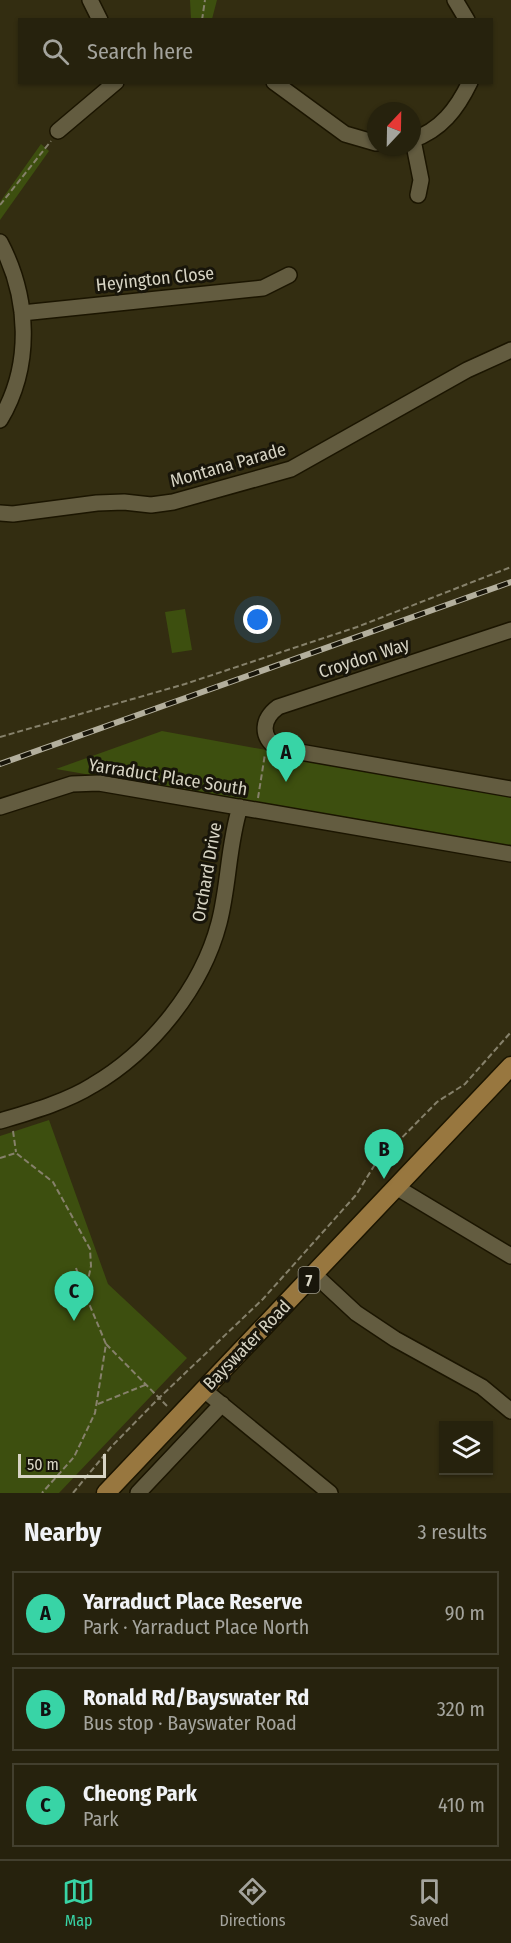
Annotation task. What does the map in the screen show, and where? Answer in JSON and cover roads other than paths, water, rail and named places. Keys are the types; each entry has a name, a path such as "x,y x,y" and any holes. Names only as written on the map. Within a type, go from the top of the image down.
{"main road":[{"name":"Bayswater Road","path":"111,1492 178,1417 511,1066"}],"street":[{"path":"90,0 99,18"},
{"path":"455,0 466,18"},
{"path":"58,131 114,84"},
{"path":"277,84 345,134 367,140"},
{"path":"421,137 443,123 456,108 469,84"},
{"path":"416,156 421,180 418,195"},
{"path":"0,242 13,270 22,313 24,337 21,365 14,394 0,420"},
{"name":"Heyington Close","path":"22,313 263,288 289,275"},
{"name":"Montana Parade","path":"0,513 13,514 124,502 151,505 173,502 291,469 467,370 511,350"},
{"name":"Croydon Way","path":"511,630 278,707 266,718 264,727 273,746 511,789"},
{"name":"Yarraduct Place South","path":"0,807 72,784 99,783 511,854"},
{"name":"Orchard Drive","path":"6,1125 92,1086 140,1049 189,990 206,960 218,927 228,888 233,838 240,807"},
{"path":"396,1187 511,1256"},
{"path":"314,1274 366,1320 395,1340 482,1387 511,1411"},
{"path":"204,1390 330,1493"},
{"path":"138,1493 222,1404"}],"railway":[{"path":"0,764 511,582"}],"place":[{"name":"Yarraduct Place Reserve","path":"286,782"},
{"name":"Ronald Rd/Bayswater Rd","path":"384,1179"},
{"name":"Cheong Park","path":"74,1321"}]}
